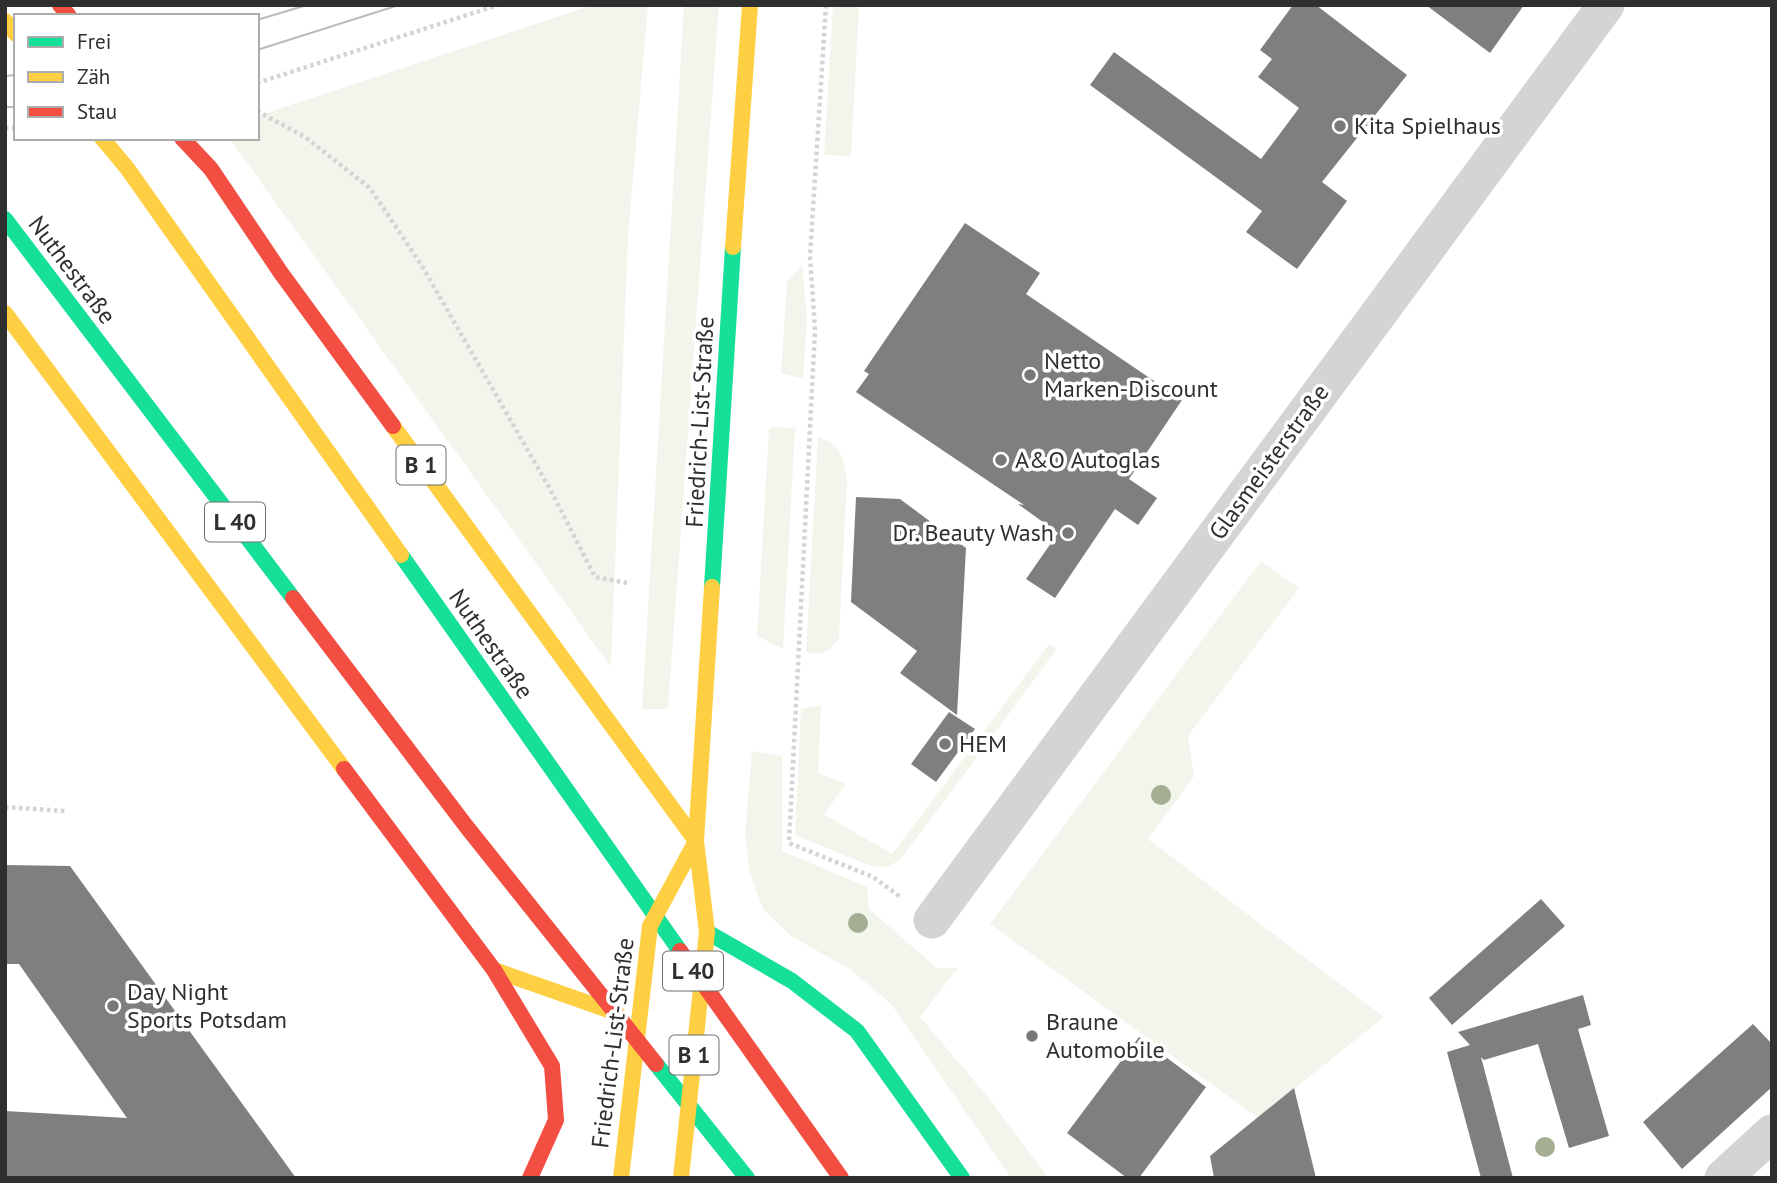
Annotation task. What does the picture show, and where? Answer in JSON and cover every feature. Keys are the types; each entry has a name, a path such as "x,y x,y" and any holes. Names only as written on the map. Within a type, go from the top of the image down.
{"main road":[{"name":"Friedrich-List-Straße","path":"681,1178 695,930 696,841 750,5"},
{"name":"Nuthestraße","path":"104,140 127,168 841,1178"},
{"name":"B 1","path":"184,140 211,169 281,273 696,841"},
{"name":"Nuthestraße","path":"5,219 466,826 747,1178"},
{"path":"5,313 494,970 552,1066 556,1120 530,1178"},
{"name":"Friedrich-List-Straße","path":"621,1178 650,926 696,841"},
{"path":"650,926 695,930 792,981 857,1031 962,1178"},
{"name":"B 1","path":"494,970 639,1019"}],"street":[{"name":"Glasmeisterstraße","path":"932,920 1606,5"},
{"path":"1723,1178 1772,1133"}],"path":[{"path":"259,82 498,5"},
{"path":"826,5 810,256 815,330 789,844 873,877 932,920"},
{"path":"259,112 305,137 370,188 436,289 551,489 594,577 627,583"},
{"path":"5,807 65,811"}],"shaded area":[{"path":"593,5 648,5 628,236 611,667 230,140 259,140 259,115"},
{"path":"684,5 719,5 668,709 642,709"},
{"path":"833,5 859,5 851,156 824,155"},
{"path":"802,265 807,319 803,378 781,374 787,282"},
{"path":"798,428 795,429 783,649 757,636 769,429"},
{"path":"818,437 837,448 847,480 839,638 829,649 817,654 806,652"},
{"path":"1261,561 1299,588 1188,736 1194,776 1148,839 1384,1017 1258,1118 990,924"},
{"path":"1049,644 1057,649 900,860 887,867 871,866 795,835 801,709 821,705 818,773 846,784 824,814 892,854"},
{"path":"752,751 782,756 782,851 867,887 869,909 937,968 958,968 920,1017 988,1097 1049,1178 1011,1178 892,1005 851,970 791,936 763,909 750,874 745,835"}],"building":[{"path":"1293,5 1316,5 1407,75 1322,182 1347,201 1297,269 1246,232 1262,211 1090,85 1114,52 1261,159 1299,108 1258,77 1272,59 1260,50"},
{"path":"1426,5 1524,5 1490,53"},
{"name":"Netto Marken-Discount","path":"965,223 1040,273 1026,294 1182,400 1129,479 1157,498 1138,525 1115,509 1055,598 1026,579 1058,533 1018,504 1024,505 856,392 869,374 864,371"},
{"path":"856,497 900,499 966,548 957,715 900,673 917,651 851,602"},
{"name":"HEM","path":"949,712 975,729 936,782 911,764"},
{"path":"5,865 70,866 296,1178 5,1178 5,1111 127,1118 19,964 5,964"},
{"path":"1541,899 1565,926 1452,1025 1429,998"},
{"path":"1583,995 1591,1025 1578,1029 1609,1136 1569,1148 1538,1044 1484,1060 1481,1057 1513,1178 1481,1178 1447,1052 1470,1045 1458,1032"},
{"path":"1753,1024 1772,1044 1772,1087 1682,1169 1643,1122"},
{"path":"1139,1037 1206,1087 1139,1178 1127,1178 1067,1133"},
{"path":"1294,1088 1316,1178 1214,1178 1210,1156"}],"tram line":[{"path":"259,19 307,5"},
{"path":"259,49 399,5"},
{"path":"5,76 14,75"},
{"path":"5,107 14,107"}],"traffic: fast":[{"path":"5,219 293,598"},
{"path":"712,587 733,247"},
{"path":"401,555 680,951"},
{"path":"707,932 792,981 857,1031 962,1178"},
{"path":"656,1064 747,1178"}],"traffic: slow":[{"path":"733,247 750,5"},
{"path":"5,21 14,32"},
{"path":"104,140 127,168 401,555"},
{"path":"5,313 344,769"},
{"path":"393,426 696,841"},
{"path":"681,1178 707,932 696,841 712,587"},
{"path":"621,1178 650,926 696,841"},
{"path":"494,970 617,1013"}],"traffic: jam":[{"path":"60,5 67,14"},
{"path":"184,140 211,169 281,273 393,426"},
{"path":"293,598 466,826 656,1064"},
{"path":"344,769 494,970 552,1066 556,1120 530,1178"},
{"path":"680,951 841,1178"}],"place":[{"name":"Kita Spielhaus","path":"1340,126"},
{"name":"Netto Marken-Discount","path":"1030,375"},
{"name":"A&O Autoglas","path":"1001,460"},
{"name":"Dr. Beauty Wash","path":"1068,533"},
{"name":"HEM","path":"945,744"},
{"name":"Day Night Sports Potsdam","path":"113,1006"},
{"name":"Braune Automobile","path":"1032,1036"}]}
